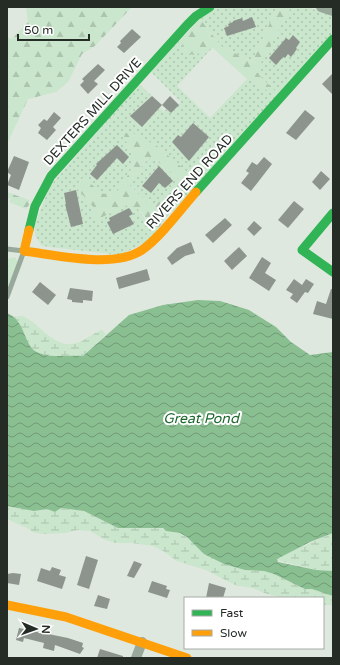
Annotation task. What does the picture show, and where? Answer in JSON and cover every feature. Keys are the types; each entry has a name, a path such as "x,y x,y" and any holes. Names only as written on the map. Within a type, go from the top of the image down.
{"street":[{"name":"DEXTERS MILL DRIVE","path":"24,251 35,206 51,176 187,25 196,16 210,7"},
{"path":"321,7 333,11"},
{"name":"RIVERS END ROAD","path":"24,251 113,259 127,257 143,249 166,226 333,39"},
{"path":"333,213 302,250 333,272"},
{"path":"7,605 66,617 187,658"},
{"path":"136,658 142,642"}],"lane":[{"path":"7,248 24,251 7,297"}],"green space":[{"path":"26,7 132,7 95,46 82,54 68,82 56,92 28,99 7,144 7,37 12,39 28,22"},
{"path":"217,7 277,7 252,62 221,46 200,19"},
{"path":"277,7 291,7 256,72 278,94 277,96 247,79 213,48 194,55 185,52 181,39 200,19 221,46 252,62"},
{"path":"291,7 307,7 330,15 333,17 333,33 278,94 255,72"},
{"path":"181,39 213,47 177,86 210,118 247,79 277,96 173,212 151,206 130,186 130,182 150,158 156,160 188,187 193,181 124,138 132,154 133,160 130,171 117,192 104,194 83,178 75,186 94,208 91,222 129,204 135,205 155,233 146,242 120,255 42,246 35,235 35,224 50,186 139,84 152,96 131,116 142,127 160,108 164,112 166,109 171,113 181,102 151,72"},
{"path":"131,132 157,146 193,177 191,185 188,187 156,160 150,158 130,182 130,186 151,206 154,206 161,200 173,208 155,233 141,212 129,204 90,223 94,208 75,186 83,178 104,194 117,192 132,166 132,154 124,138 125,134"},
{"path":"7,192 29,200 29,205 26,209 9,202 11,198 7,198"},
{"path":"15,257 18,263 7,290 7,259"},
{"path":"22,316 29,319 48,335 61,343 77,343 102,330 106,334 83,356 55,356 41,354 31,348 18,321 14,317"},
{"path":"7,506 34,511 47,509 55,512 61,508 84,511 118,528 160,527 166,531 180,533 194,542 207,555 224,564 245,570 264,571 274,574 305,589 312,589 331,595 333,596 333,605 324,605 324,597 280,597 267,594 252,588 235,585 206,570 177,561 153,546 132,543 115,543 90,531 77,530 65,533 43,534 32,532 29,529 7,519"},
{"path":"333,533 333,571 316,570 277,560 279,557"}],"water":[{"name":"Great Pond","path":"198,300 220,301 249,310 276,327 291,342 310,355 333,352 333,533 310,542 277,559 278,562 316,570 333,571 333,596 312,589 305,589 274,574 264,571 245,570 224,564 204,554 187,537 180,533 166,531 163,528 118,528 84,511 61,508 55,512 47,509 34,511 7,506 7,313 18,322 30,346 39,353 44,355 83,356 129,315 163,305"}],"building":[{"path":"252,17 256,27 227,36 224,28 229,26 228,24 242,18 243,21"},
{"path":"132,29 141,37 124,53 117,47 121,43 120,41"},
{"path":"293,35 300,42 296,48 297,49 291,57 288,54 276,65 269,58 286,38 289,40"},
{"path":"98,64 105,70 94,81 98,84 88,94 80,85 84,81 82,79"},
{"path":"333,73 333,95 322,84"},
{"path":"152,96 162,105 142,127 130,116"},
{"path":"170,96 179,105 171,113 162,105"},
{"path":"305,110 315,118 296,140 286,133"},
{"path":"54,112 61,118 53,127 56,130 47,140 38,133 41,128 38,125 44,119 47,121"},
{"path":"193,123 209,137 189,161 172,142 178,135 181,137"},
{"path":"117,145 129,157 123,164 117,158 97,180 90,174 97,165 96,164"},
{"path":"14,156 29,162 19,190 7,185 11,175 7,172"},
{"path":"264,157 272,164 251,191 241,183 249,173 246,171 252,162 257,165"},
{"path":"159,166 173,181 165,188 159,183 151,193 142,186"},
{"path":"321,171 330,179 320,190 312,182"},
{"path":"76,190 83,224 71,227 65,204 64,193"},
{"path":"294,201 304,209 288,228 278,220"},
{"path":"129,208 133,214 129,216 134,224 113,234 107,222 110,221 109,218"},
{"path":"225,218 232,225 213,243 205,235"},
{"path":"254,221 262,228 254,236 247,229"},
{"path":"191,242 195,253 185,256 172,265 167,258 177,248"},
{"path":"239,247 247,256 232,270 224,261"},
{"path":"262,257 271,263 265,273 276,280 269,291 249,278"},
{"path":"147,269 150,280 119,289 116,278"},
{"path":"294,279 302,285 306,279 314,284 308,293 305,292 297,303 290,298 293,294 286,290"},
{"path":"40,282 56,295 48,305 32,292"},
{"path":"70,288 93,291 92,301 83,300 83,303 72,302 72,300 67,299"},
{"path":"331,289 333,289 333,319 313,314 317,301 326,304"},
{"path":"86,556 98,560 89,589 77,585"},
{"path":"134,561 142,564 134,578 127,576"},
{"path":"52,567 61,570 59,575 66,577 62,589 37,581 41,568 50,571"},
{"path":"7,574 21,574 19,585 7,583"},
{"path":"152,581 167,586 166,589 170,590 167,598 148,592"},
{"path":"209,583 226,588 223,597 206,597"},
{"path":"98,595 110,599 107,609 94,606"},
{"path":"19,628 68,638 83,643 82,647 84,648 80,654 55,645 54,651 43,648 44,643 24,638 23,642 16,640"},
{"path":"100,649 123,656 123,658 97,658"}],"traffic: fast":[{"path":"29,230 35,206 51,176 187,25 196,16 210,7"},
{"path":"196,192 333,39"},
{"path":"333,213 302,250 333,272"}],"traffic: slow":[{"path":"29,230 24,251 101,260 130,256 149,245 196,192"},
{"path":"7,605 66,617 187,658"}]}
